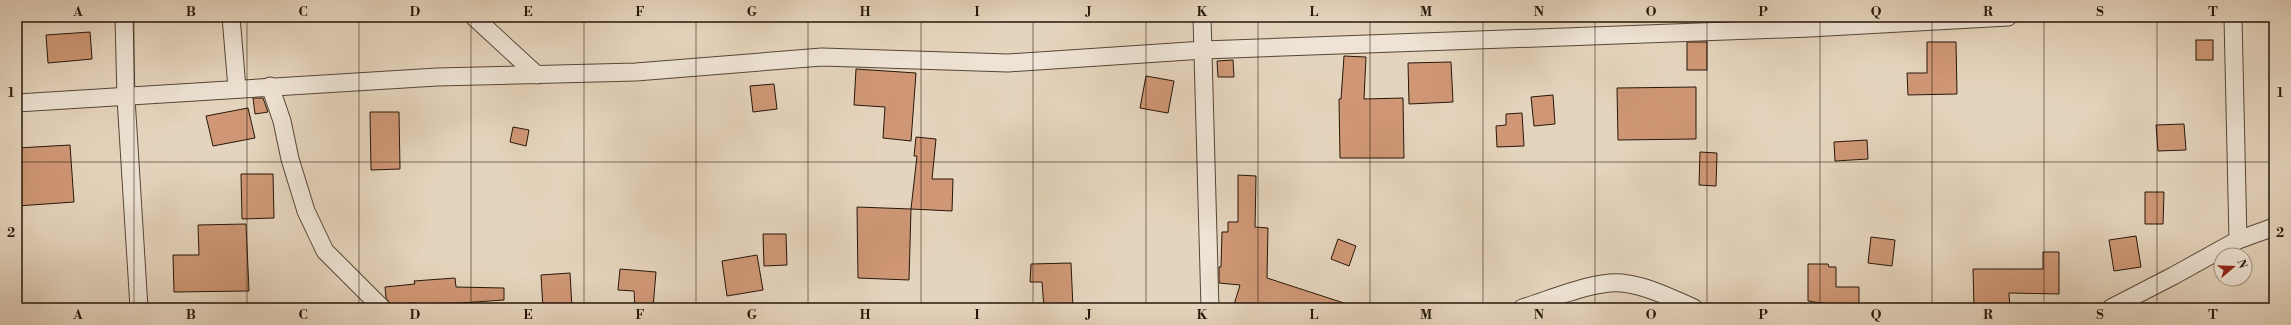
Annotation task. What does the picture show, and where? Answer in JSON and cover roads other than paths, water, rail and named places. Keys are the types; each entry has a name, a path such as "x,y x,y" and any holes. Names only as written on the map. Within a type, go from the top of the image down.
{"street":[{"path":"124,17 126,98 139,308"},
{"path":"231,17 237,88"},
{"path":"474,17 537,75"},
{"path":"1202,17 1210,308"},
{"path":"17,103 126,98 237,88 437,77 636,72 822,57 1008,63 1204,50 1810,28 2008,17"},
{"path":"2234,17 2238,240"},
{"path":"270,86 282,121 290,159 306,211 325,251 382,308"},
{"path":"2111,308 2238,240 2274,227"},
{"path":"1522,308 1598,284 1621,283 1650,289 1694,308"}]}
